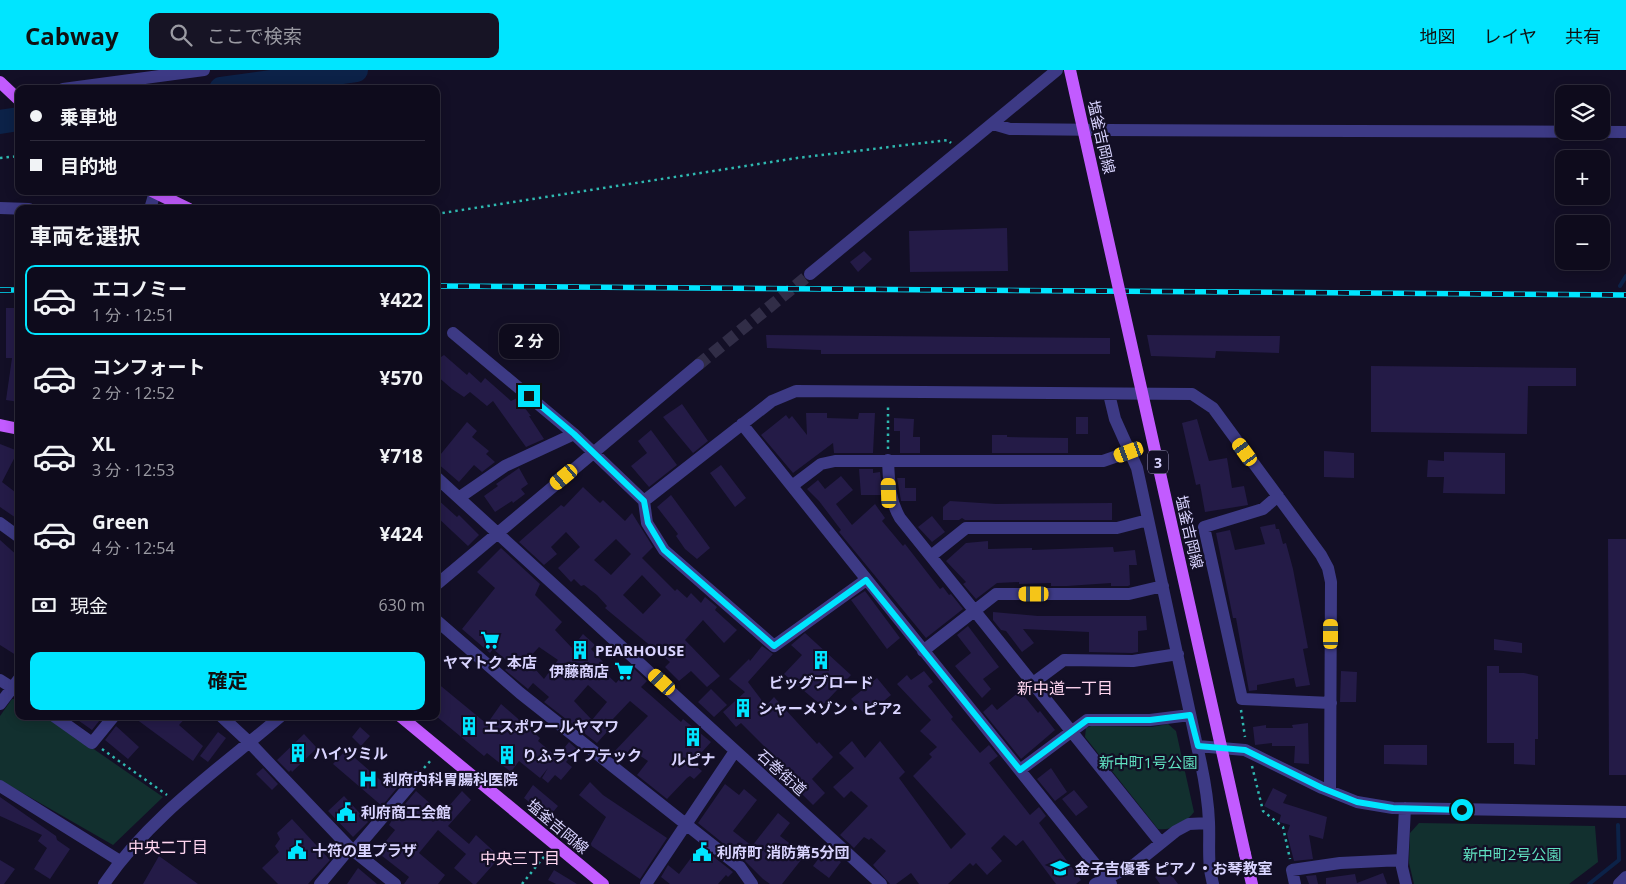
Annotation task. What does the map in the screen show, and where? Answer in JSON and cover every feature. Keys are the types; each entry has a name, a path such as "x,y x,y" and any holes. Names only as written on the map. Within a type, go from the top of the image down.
{"main road":[{"name":"塩釜吉岡線","path":"1070,70 1252,884"},
{"path":"0,82 15,94"},
{"path":"160,195 181,205"},
{"path":"0,425 15,428"},
{"name":"塩釜吉岡線","path":"405,720 603,884"}],"street":[{"path":"93,85 204,70"},
{"path":"810,274 1057,70"},
{"path":"993,124 1010,129 1626,132"},
{"path":"0,208 15,209"},
{"path":"453,333 574,434 644,501 648,523 664,550 774,646 866,580"},
{"path":"440,582 698,366"},
{"path":"644,501 772,401 796,391 1183,393 1202,399 1213,408 1321,555 1328,568 1331,582 1330,791"},
{"path":"1109,394 1115,419 1137,468 1198,746 1206,786 1209,823 1208,850 1213,884"},
{"path":"742,424 1020,770 1104,882 1135,864 1176,831 1189,824 1209,823"},
{"path":"460,497 505,466 574,434"},
{"path":"792,486 821,464 835,460 1103,461 1129,452"},
{"path":"888,460 889,493 892,504 900,518 1161,843"},
{"path":"440,480 735,751"},
{"path":"1278,496 1255,512 1204,527 1242,699 1330,703"},
{"path":"931,556 966,528 1117,528 1148,520"},
{"path":"0,522 15,534"},
{"path":"923,651 996,594 1129,594 1163,586"},
{"path":"440,623 520,693 740,867 752,884"},
{"path":"1033,683 1064,660 1133,660 1178,654"},
{"path":"0,680 15,685"},
{"path":"0,704 15,688"},
{"path":"1020,770 1087,720 1150,720 1190,715"},
{"path":"60,720 92,743 111,720"},
{"path":"225,720 250,743 352,849 396,884"},
{"path":"104,884 120,861 180,800 276,720"},
{"path":"1198,746 1248,751 1357,802 1405,808 1626,812"},
{"name":"石巻街道","path":"646,884 735,751 881,884"},
{"path":"320,884 417,777"},
{"path":"0,786 120,861"},
{"path":"1405,808 1402,860 1406,884"},
{"path":"1295,884 1292,870 1340,863 1402,860"},
{"path":"1619,884 1626,877"}],"path":[{"path":"440,213 797,158 948,140 958,152"},
{"path":"0,158 15,156"},
{"path":"888,392 888,460"},
{"path":"1242,699 1248,751 1262,812 1283,827 1292,870"},
{"path":"92,743 168,796"},
{"path":"522,884 547,852"}],"green space":[{"path":"12,699 15,699 15,720 52,720 163,797 113,845 0,780 0,716"},
{"name":"新中町1号公園","path":"1168,724 1176,731 1194,812 1187,820 1178,825 1168,829 1158,829 1085,737 1086,728 1091,726 1152,727"},
{"name":"新中町2号公園","path":"1419,823 1595,826 1598,862 1569,884 1414,884 1409,863 1410,833"}],"building":[{"path":"1007,228 1008,271 910,272 909,231"},
{"path":"864,251 872,259 858,272 850,262"},
{"path":"6,308 15,308 15,401 6,400 12,358 6,358"},
{"path":"766,335 1110,338 1110,354 821,354 821,350 767,348"},
{"path":"1147,335 1280,336 1279,353 1216,351 1215,358 1151,356"},
{"path":"444,355 467,375 469,372 481,383 485,378 511,401 517,398 531,416 529,416 544,439 526,447 493,401 487,406 470,392 464,397 440,378 440,356"},
{"path":"1371,366 1576,368 1576,386 1528,386 1527,434 1371,432"},
{"path":"682,404 708,441 693,453 663,417"},
{"path":"806,413 827,413 827,418 858,419 859,413 875,413 873,453 834,453 833,443 793,473 761,435 786,415 789,419 792,416 807,435"},
{"path":"1076,417 1088,417 1088,434 1076,434"},
{"path":"894,418 914,419 913,437 920,437 920,453 900,453 900,431 894,431"},
{"path":"1197,419 1209,461 1227,458 1232,488 1244,486 1248,505 1205,512 1200,484 1196,485 1182,423"},
{"path":"467,422 477,431 472,437 489,451 486,454 495,462 482,472 474,465 459,482 440,465 440,455"},
{"path":"651,430 677,465 649,487 631,466 647,453 638,441"},
{"path":"992,435 1068,438 1068,453 992,453"},
{"path":"0,444 15,450 15,457 2,482 15,492 15,517 0,507"},
{"path":"1324,451 1354,453 1354,478 1324,477"},
{"path":"1444,452 1505,453 1505,494 1443,493 1444,477 1427,477 1428,460 1444,461"},
{"path":"721,465 746,498 735,507 710,473"},
{"path":"519,468 528,484 521,489 525,494 513,503 512,501 495,512 484,496 498,486 496,484"},
{"path":"859,469 873,469 873,473 880,472 883,495 861,495"},
{"path":"841,476 853,490 836,504 852,525 875,504 885,518 882,521 903,546 905,544 940,589 943,587 963,609 926,638 839,532 841,530 819,501 807,489 818,480 825,489"},
{"path":"897,478 905,478 905,488 916,488 916,501 901,501"},
{"path":"583,487 600,503 603,500 625,521 632,513 653,547 642,558 675,591 677,589 687,598 691,593 701,603 705,597 717,607 715,610 737,630 724,643 703,620 685,640 720,676 707,687 691,671 679,681 665,667 670,662 605,608 607,606 597,595 584,585 581,586 574,579 571,582 558,568 580,547 566,532 551,547 557,554 544,565 519,542 561,505 564,507","holes":["616,539 631,554 611,575 594,560","642,575 661,595 643,614 623,595"]},
{"path":"671,495 710,548 697,559 685,549 676,536 678,534 657,507"},
{"path":"950,501 996,504 1112,503 1112,520 965,520 962,518 959,520 943,520 943,507"},
{"path":"440,502 457,517 459,515 479,535 468,546 440,520"},
{"path":"932,516 945,532 932,542 918,527"},
{"path":"1275,524 1276,529 1279,529 1283,544 1286,543 1293,569 1308,648 1303,649 1310,685 1296,687 1294,678 1257,685 1257,690 1249,691 1236,618 1233,618 1216,533 1230,530 1235,550 1265,544 1260,527"},
{"path":"1608,539 1626,539 1626,775 1609,775"},
{"path":"0,540 15,553 15,654 0,645"},
{"path":"988,541 988,549 1032,548 1032,550 1113,547 1114,552 1135,550 1137,565 1129,565 1130,585 1128,586 1111,586 1111,583 1051,586 1051,583 997,583 976,599 963,584 966,582 946,561 966,543"},
{"path":"501,548 540,584 535,595 562,622 555,630 572,648 583,634 595,645 591,649 605,664 601,669 616,683 631,666 647,681 641,687 681,722 683,719 711,742 692,763 702,771 694,779 690,776 687,778 667,799 637,775 648,761 630,749 621,762 611,755 648,716 630,701 612,720 615,723 597,743 544,702 549,697 533,683 528,689 505,670 511,664 493,649 490,653 462,629 495,588 477,572","holes":["539,647 558,660 544,679 527,660","588,685 607,702 592,720 574,701"]},
{"path":"865,591 900,638 887,649 851,600"},
{"path":"993,612 1038,616 1146,616 1147,630 1138,631 1138,652 1132,653 1089,652 1089,632 1023,629 1034,643 1022,652 1006,631 1001,630 993,620"},
{"path":"968,626 999,667 983,679 991,689 982,698 955,666 971,653 957,635"},
{"path":"805,633 851,675 822,706 784,674 802,655 791,645"},
{"path":"1494,639 1522,643 1522,653 1494,650"},
{"path":"762,646 773,654 748,682 766,706 774,697 817,744 819,742 833,757 812,779 825,793 813,805 798,790 795,794 756,759 766,748 741,723 736,727 723,712 745,692 729,679 749,659 750,661"},
{"path":"1487,666 1499,666 1499,673 1524,673 1538,676 1538,739 1535,739 1535,765 1514,764 1514,743 1487,743"},
{"path":"924,671 933,682 928,686 953,717 951,719 980,753 989,745 998,756 989,763 1030,815 1039,807 1046,816 1039,823 1081,880 1076,884 1056,884 1023,840 1016,846 1004,835 991,848 1002,861 987,875 976,863 973,866 970,863 948,884 919,884 911,873 896,884 890,884 873,865 886,851 871,838 869,840 864,837 854,848 840,835 868,806 851,791 844,798 833,787 854,768 839,753 852,741 865,758 880,741 905,772 899,778 951,849 966,834 913,776 932,757 929,754 937,747 920,731 931,720 897,684 907,675 911,680"},
{"path":"1341,671 1357,672 1356,702 1340,702"},
{"path":"877,678 891,695 866,716 851,699"},
{"path":"440,685 487,724 501,704 540,738 538,741 557,757 569,742 577,749 566,762 572,767 561,780 555,775 548,783 542,778 548,768 540,778 519,761 511,772 487,753 484,756 440,719"},
{"path":"711,689 727,705 714,717 698,702"},
{"path":"1020,691 1038,713 1040,711 1055,730 1021,759 983,712 992,704 997,710"},
{"path":"78,720 100,720 92,730"},
{"path":"137,720 183,720 179,725 203,746 193,761"},
{"path":"1308,723 1309,764 1294,763 1295,746 1272,746 1272,743 1255,745 1253,727 1266,725 1266,728 1293,728 1292,725"},
{"path":"116,726 139,747 128,759 105,740"},
{"path":"360,727 370,736 361,746 352,737"},
{"path":"218,732 226,738 208,762 200,756"},
{"name":"ハイツミル","path":"304,734 317,748 292,772 291,770 289,772 277,760"},
{"path":"1384,745 1427,745 1427,765 1384,764"},
{"path":"346,750 387,786 396,776 402,782 382,806 333,764"},
{"path":"263,768 278,784 272,790 256,774"},
{"path":"1051,768 1067,792 1055,801 1037,779"},
{"path":"590,782 603,795 667,838 640,879 590,845 606,817 579,795"},
{"path":"725,784 739,795 744,789 757,800 733,831 752,846 778,813 790,823 780,836 805,855 782,884 770,884 763,879 745,861 698,823"},
{"path":"533,785 558,806 549,817 524,798"},
{"path":"1273,788 1287,795 1283,803 1327,817 1323,839 1309,835 1313,859 1294,861 1287,834 1290,825 1279,822 1281,815 1264,806"},
{"path":"1074,790 1088,807 1076,816 1062,799"},
{"path":"416,791 442,814 462,791 471,800 448,826 469,844 476,835 500,857 476,884 473,884 454,868 466,854 438,830 419,853 445,875 438,884 404,884 409,877 377,852 395,830 389,825 394,817"},
{"path":"344,796 368,822 353,837 328,811"},
{"path":"0,797 56,836 57,840 70,849 50,879 34,869 47,848 38,841 42,835 0,816"},
{"path":"292,819 330,860 308,884 278,884 262,868 279,852 275,846 280,839 277,833"},
{"path":"700,846 733,872 728,877 726,875 718,884 670,884 661,877 668,865 679,874"},
{"path":"825,850 841,862 829,878 813,866"},
{"path":"159,856 198,884 143,884"},
{"path":"0,860 15,869 4,884 0,884"},
{"path":"358,868 377,884 347,884"},
{"path":"1167,869 1178,884 1160,884 1155,877"},
{"path":"554,870 577,884 556,884 548,880"},
{"path":"1383,873 1387,884 1326,884 1326,878 1355,874 1357,883"},
{"path":"1316,875 1318,884 1309,884 1306,876"}],"waterway":[{"path":"249,85 356,70"},
{"path":"0,122 15,120"},
{"path":"1620,286 1626,276"},
{"path":"1589,884 1619,860 1618,825"}],"tunnel":[{"path":"698,365 810,274"}],"railway":[{"path":"440,286 1626,295"},
{"path":"0,290 15,290"}],"place":[{"name":"ヤマトク 本店","path":"490,640"},
{"name":"PEARHOUSE","path":"580,650"},
{"name":"ビッグブロード","path":"821,660"},
{"name":"伊藤商店","path":"624,671"},
{"name":"シャーメゾン・ピア2","path":"743,708"},
{"name":"エスポワールヤマワ","path":"469,726"},
{"name":"ルピナ","path":"693,737"},
{"name":"ハイツミル","path":"298,753"},
{"name":"りふライフテック","path":"507,755"},
{"name":"利府内科胃腸科医院","path":"368,779"},
{"name":"利府商工会館","path":"346,812"},
{"name":"十符の里プラザ","path":"297,850"},
{"name":"利府町 消防第5分団","path":"702,852"},
{"name":"金子吉優香 ピアノ・お琴教室","path":"1060,868"}],"district":[{"name":"新中道一丁目","path":"1065,688"},
{"name":"中央二丁目","path":"168,847"},
{"name":"中央三丁目","path":"520,858"}],"route":[{"path":"529,396 574,434 644,501 648,523 664,550 774,646 866,580 1020,770 1087,720 1150,720 1190,715 1198,746 1245,750 1322,788 1357,802 1393,808 1462,810"}]}
